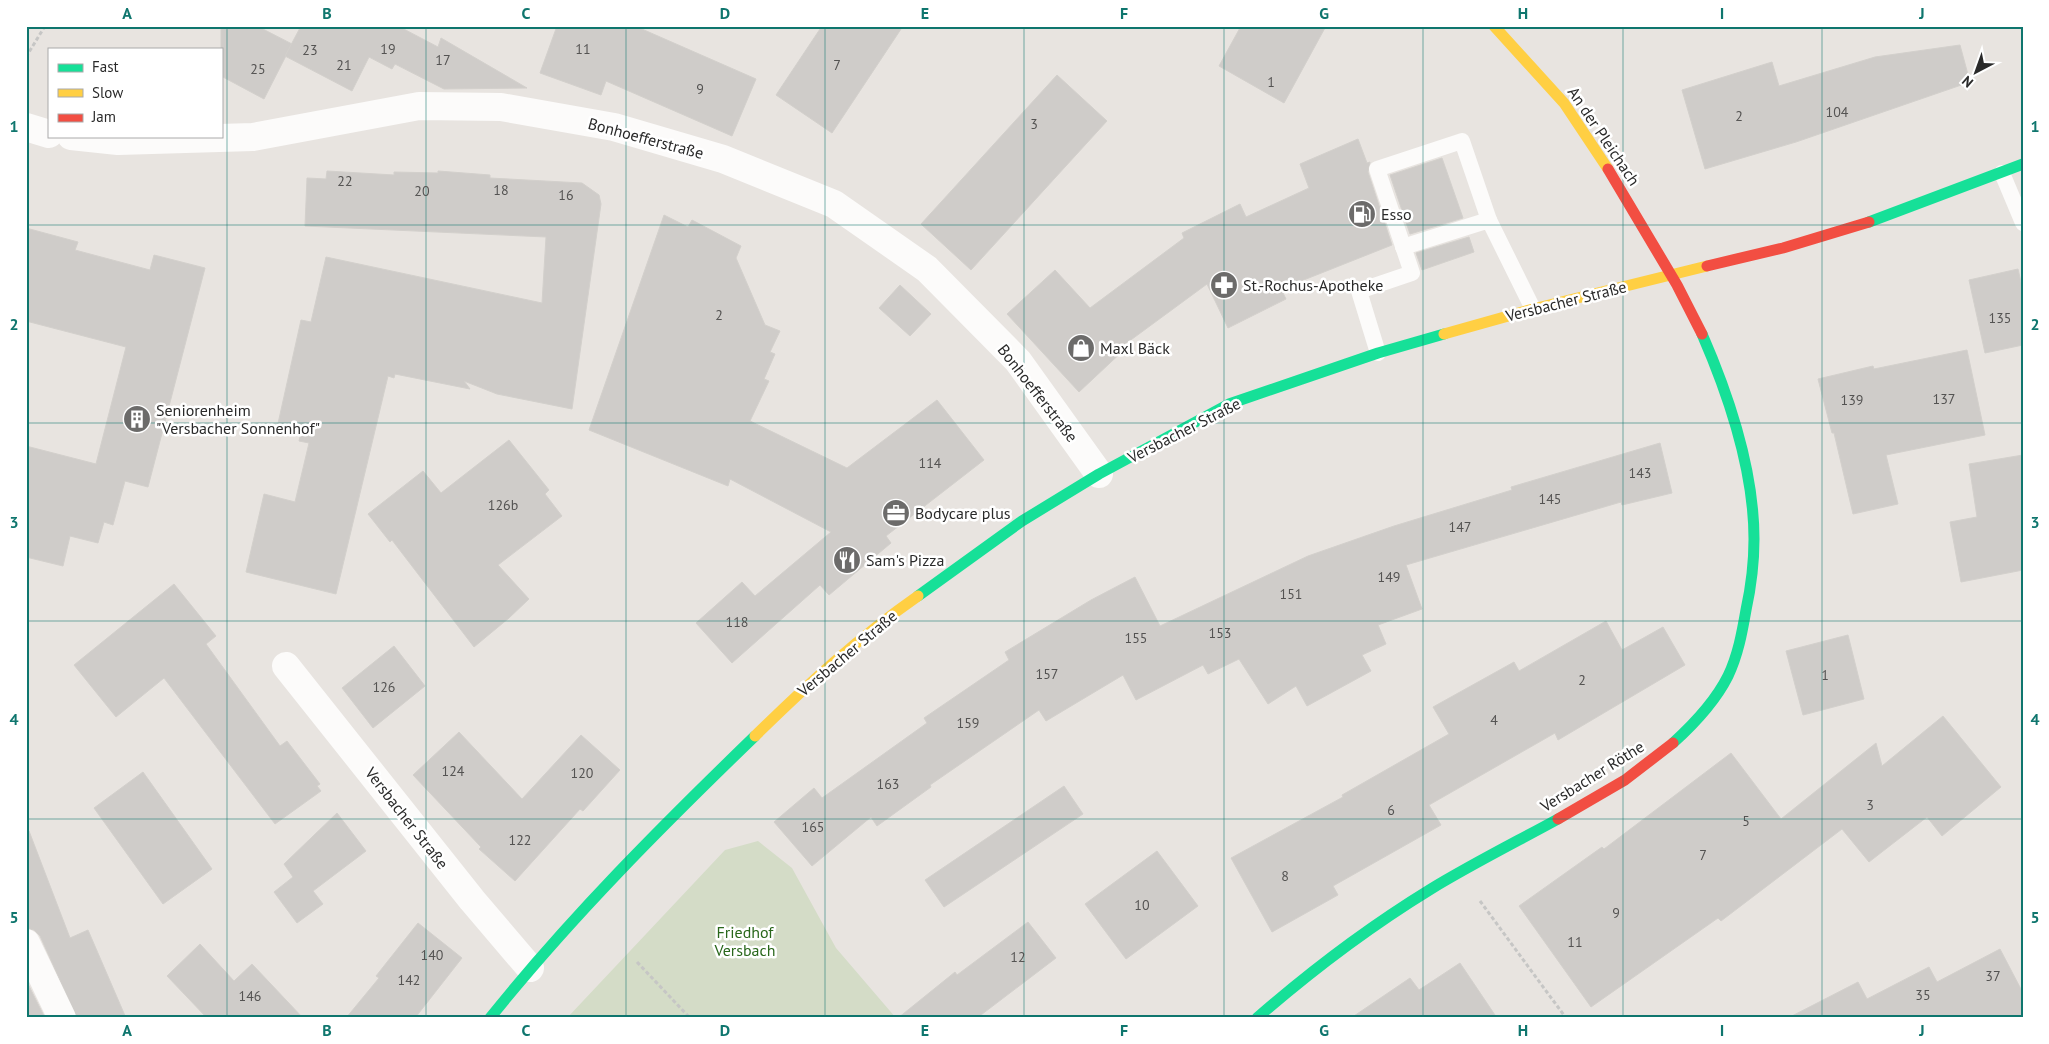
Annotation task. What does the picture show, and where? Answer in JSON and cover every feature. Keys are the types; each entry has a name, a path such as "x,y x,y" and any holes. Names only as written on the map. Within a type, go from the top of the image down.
{"main road":[{"name":"An der Pleichach","path":"1494,26 1554,91 1583,129 1671,274"},
{"name":"Versbacher Straße","path":"490,1018 530,968 639,849 798,693 896,611 1022,521 1099,474 1229,404 1378,352 1533,309 1783,248 1876,220 2023,164"},
{"name":"Versbacher Röthe","path":"1257,1018 1325,960 1382,918 1459,872 1597,796 1638,771 1675,741 1712,701 1729,675 1741,640 1749,599 1753,563 1754,515 1740,449 1722,382 1697,323 1671,274"}],"street":[{"name":"Bonhoefferstraße","path":"222,138 253,137 418,106 501,107 614,127 723,159 834,204 927,269 1018,362 1099,474"},
{"path":"26,126 48,134"},
{"name":"Bonhoefferstraße","path":"90,138 118,141 219,138"},
{"name":"Versbacher Straße","path":"286,666 472,900 530,968"},
{"path":"26,944 62,1018"}],"lane":[{"path":"1378,352 1358,291 1412,273 1377,169 1462,141 1489,220 1533,309"},
{"path":"2002,173 2023,223"},
{"path":"1403,247 1489,220"}],"path":[{"path":"26,57 45,26"},
{"path":"1459,872 1566,1018"},
{"path":"638,962 690,1018"}],"green space":[{"name":"Friedhof Versbach","path":"758,841 792,868 836,948 896,1018 567,1018 725,850"}],"building":[{"path":"221,26 257,26 292,44 264,99 222,77"},
{"path":"301,26 398,26 438,47 441,38 527,88 444,89 395,64 392,69 369,57 352,91 285,56"},
{"path":"557,26 635,26 756,79 732,136 606,81 601,95 540,73"},
{"path":"822,26 903,26 832,133 776,95"},
{"path":"1241,26 1326,26 1284,103 1219,66"},
{"path":"1960,45 1970,82 1796,142 1705,169 1682,90 1772,62 1779,86 1875,57"},
{"path":"1057,75 1107,121 971,270 921,224"},
{"path":"1358,139 1367,163 1370,162 1368,172 1392,245 1281,289 1286,299 1228,328 1207,284 1124,345 1126,348 1079,392 1007,314 1055,270 1090,308 1184,238 1182,233 1240,204 1246,217 1309,188 1300,164"},
{"path":"1442,158 1463,218 1410,234 1390,175"},
{"path":"327,171 394,175 394,172 438,173 438,171 490,175 490,178 582,183 599,195 601,204 572,409 497,394 464,381 470,389 395,374 394,378 388,376 336,594 246,572 264,494 295,502 309,443 299,441 301,433 277,428 301,320 311,322 326,257 542,303 546,237 305,226 307,178 326,179"},
{"path":"664,215 688,227 692,220 741,246 736,258 765,325 780,331 770,352 775,354 764,379 769,381 750,421 847,468 937,400 984,460 886,536 891,543 829,595 820,585 732,663 696,623 742,582 755,596 831,532 730,479 728,486 589,430"},
{"name":"Seniorenheim \"Versbacher Sonnenhof\"","path":"26,228 78,242 75,250 150,270 154,255 205,268 148,487 125,481 113,525 104,522 98,543 70,536 63,566 26,557 26,446 96,464 126,347 26,321"},
{"path":"1469,237 1474,252 1422,270 1416,253"},
{"path":"2018,269 2023,291 2023,345 1985,353 1969,280"},
{"path":"900,285 931,314 910,336 879,308"},
{"path":"1967,350 1985,435 1886,455 1898,504 1853,514 1834,433 1832,433 1818,379 1873,366 1874,369"},
{"path":"509,440 549,490 545,494 562,516 498,565 529,599 474,647 392,540 390,542 368,514 423,471 441,493"},
{"path":"1660,443 1672,493 1622,505 1621,502 1406,565 1422,609 1378,625 1386,644 1362,655 1371,671 1307,706 1296,686 1268,704 1239,659 1208,674 1203,665 1136,700 1123,675 1046,721 1039,710 930,785 931,787 877,826 871,817 812,866 774,822 814,788 822,798 927,723 924,718 1009,660 1005,652 1091,600 1135,577 1160,626 1308,556 1394,526 1512,490 1511,487"},
{"path":"2023,455 2023,570 1961,582 1950,522 1977,517 1969,464"},
{"path":"174,584 216,636 206,644 280,746 287,741 320,784 317,786 321,791 275,824 164,678 116,717 74,665"},
{"path":"1606,621 1622,650 1663,627 1685,665 1558,740 1555,733 1429,805 1441,825 1333,886 1338,895 1272,932 1231,858 1343,797 1342,795 1449,734 1433,707 1514,662 1519,671"},
{"path":"1848,635 1864,699 1803,715 1786,651"},
{"path":"394,646 425,686 373,728 342,688"},
{"path":"1943,716 2001,787 1942,836 1927,817 1869,862 1842,829 1721,921 1718,918 1591,1007 1519,906 1602,847 1604,849 1731,753 1781,819 1876,743 1882,766"},
{"path":"459,732 522,799 581,735 620,770 583,811 580,809 515,881 479,849 481,847 413,775"},
{"path":"143,772 212,869 163,904 94,808"},
{"path":"1064,786 1083,814 944,907 925,880"},
{"path":"337,813 366,851 313,891 323,904 297,923 274,892 293,877 284,864"},
{"path":"26,831 29,831 70,938 88,930 126,1018 77,1018 40,936 34,930 26,928"},
{"path":"1157,851 1198,906 1126,959 1085,904"},
{"path":"1028,922 1056,958 977,1018 898,1018 955,972 957,975"},
{"path":"418,923 462,958 415,1018 346,1018 379,978 376,976"},
{"path":"200,944 234,981 252,964 303,1018 207,1018 167,976"},
{"path":"2000,949 2023,993 2023,1018 1788,1018 1858,982 1867,999 1929,967 1937,982"},
{"path":"1460,963 1497,1018 1351,1018 1410,978 1419,990"},
{"path":"26,980 45,1018 26,1018"}],"traffic: fast":[{"path":"1869,222 2023,164"},
{"path":"918,596 1022,521 1099,474 1229,404 1378,353 1444,334"},
{"path":"1673,743 1710,704 1728,676 1737,652 1743,627 1751,584 1753,557 1753,513 1745,460 1722,382 1702,334"},
{"path":"490,1018 585,908 755,736"},
{"path":"1257,1018 1341,950 1385,918 1462,871 1558,819"}],"traffic: slow":[{"path":"1494,26 1564,103 1608,169"},
{"path":"1444,334 1533,309 1707,266"},
{"path":"755,736 834,663 875,628 918,596"}],"traffic: jam":[{"path":"1608,169 1677,285 1702,334"},
{"path":"1707,266 1783,248 1869,222"},
{"path":"1558,819 1625,780 1673,743"}],"place":[{"name":"Esso","path":"1362,214"},
{"name":"St.-Rochus-Apotheke","path":"1224,285"},
{"name":"Maxl Bäck","path":"1081,348"},
{"name":"Seniorenheim \"Versbacher Sonnenhof\"","path":"137,419"},
{"name":"Bodycare plus","path":"896,513"},
{"name":"Sam's Pizza","path":"847,560"}]}
